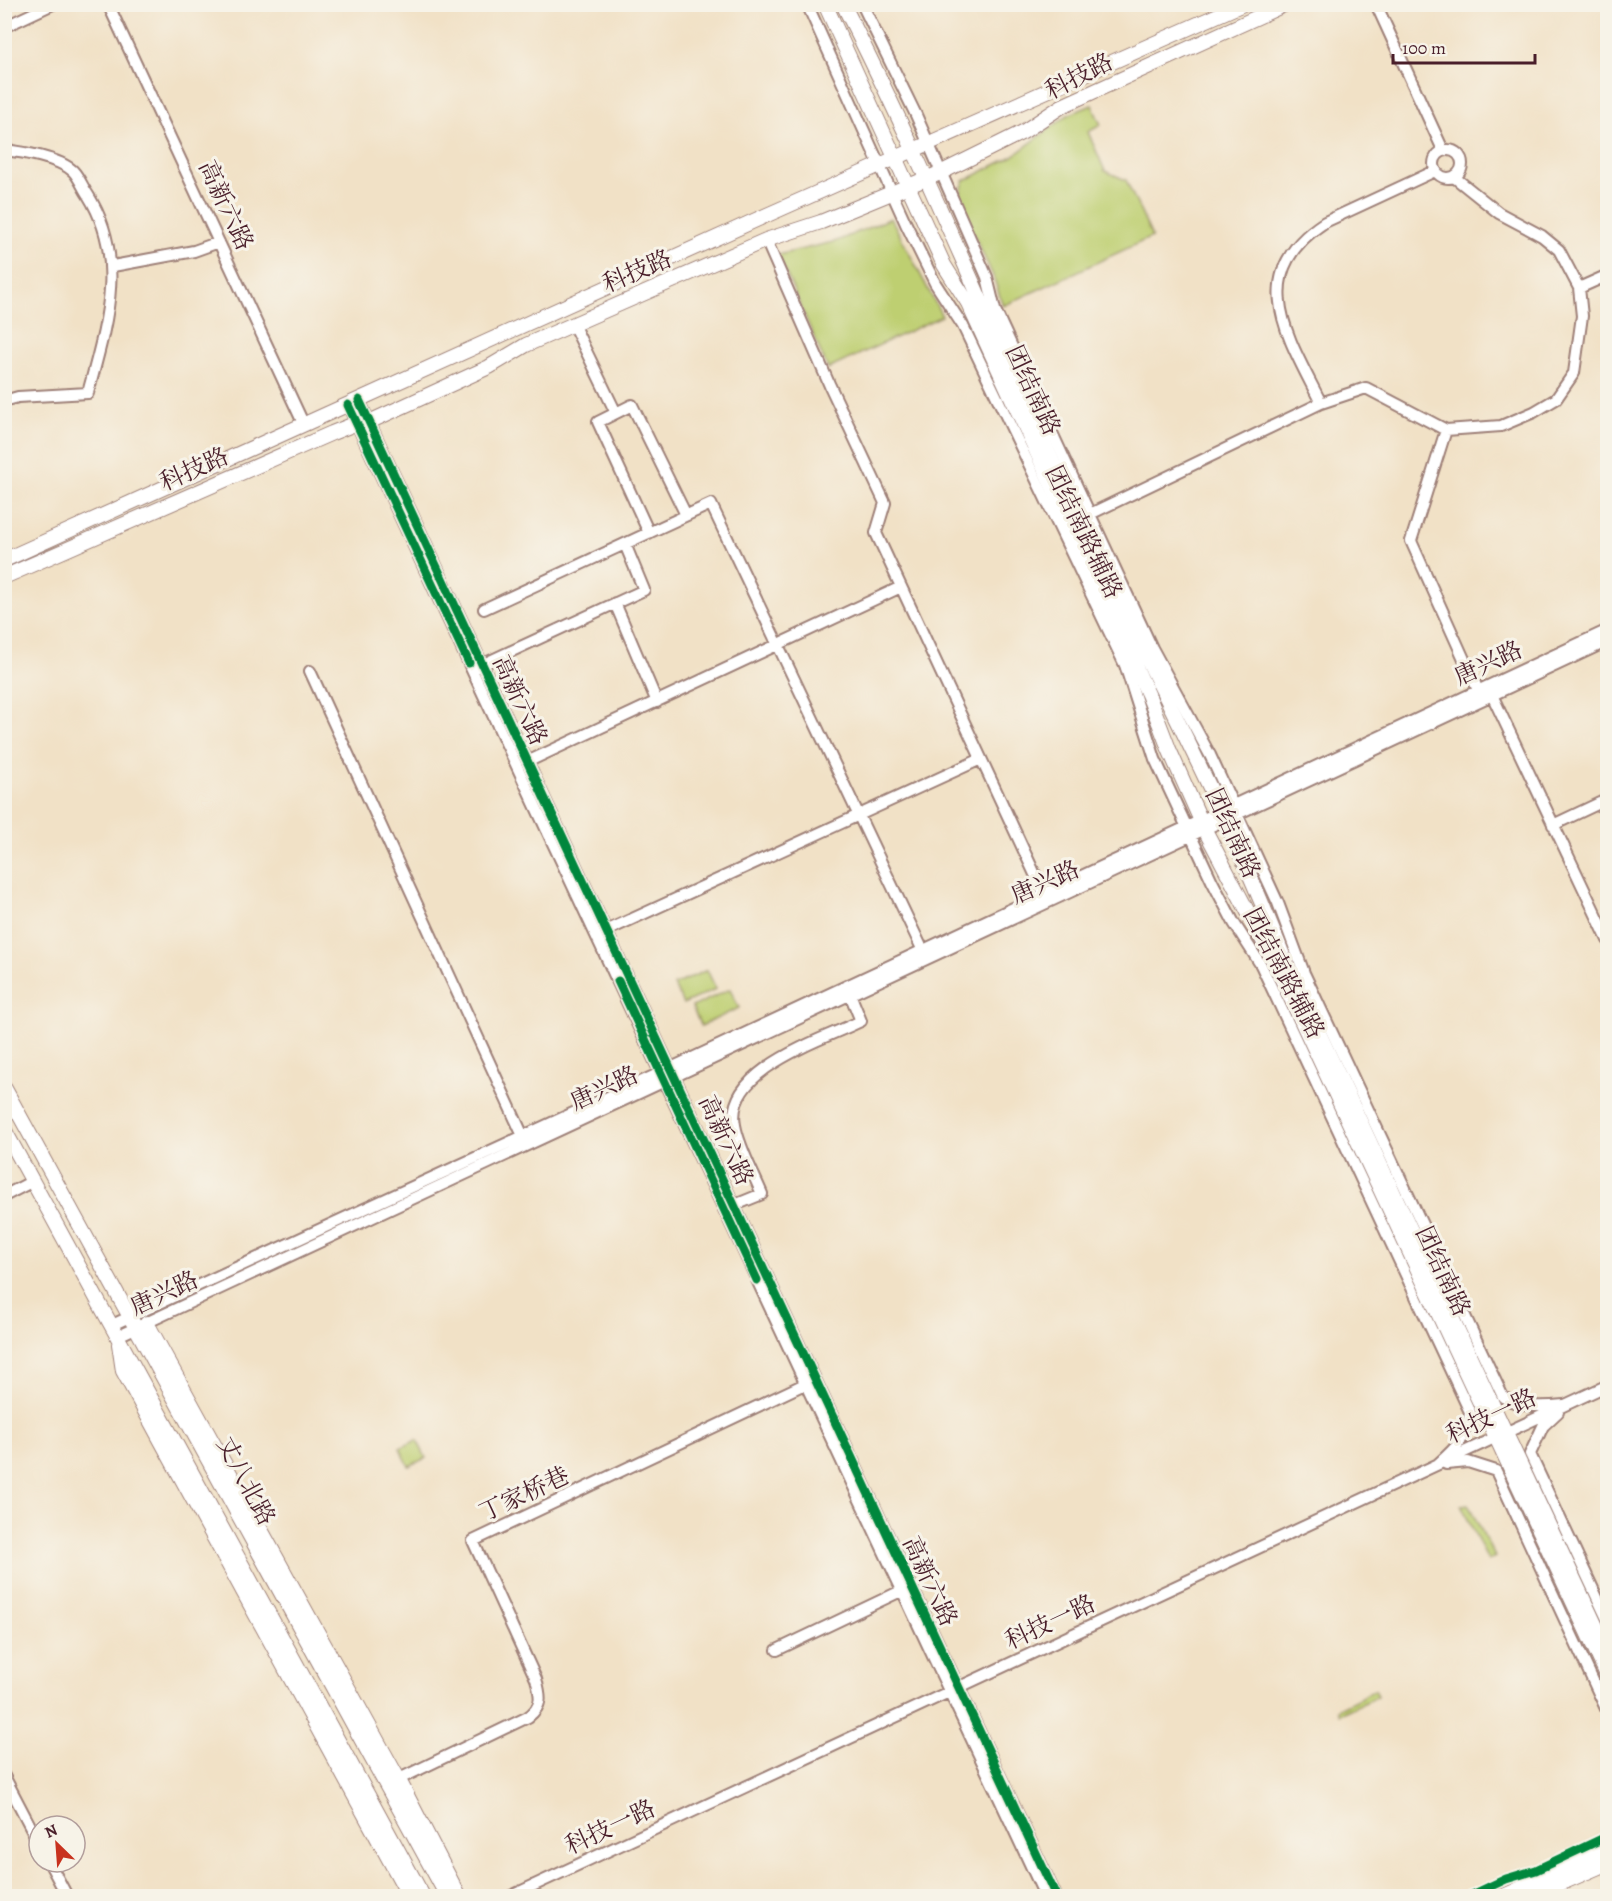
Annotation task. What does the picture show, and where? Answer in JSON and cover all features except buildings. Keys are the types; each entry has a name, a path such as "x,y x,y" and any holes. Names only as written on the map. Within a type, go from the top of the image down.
{"main road":[{"name":"团结南路","path":"825,4 944,265 968,303 1056,492 1203,824 1273,960 1500,1435 1608,1653"},
{"name":"团结南路","path":"843,4 914,150 934,176 978,300 1229,812 1284,958 1608,1677"},
{"name":"科技路","path":"4,560 1243,4"},
{"name":"科技路","path":"4,577 489,367 526,345 766,240 908,188 1023,132 1062,106 1286,4"},
{"name":"丈八北路","path":"4,1087 138,1322 393,1783 447,1896"},
{"name":"丈八北路","path":"4,1129 423,1896"},
{"path":"115,1330 123,1371 410,1896"},
{"path":"393,1783 459,1896"},
{"path":"1504,1896 1608,1850"},
{"path":"1532,1896 1608,1863"}],"street":[{"path":"4,27 52,4"},
{"name":"高新六路","path":"108,4 304,425"},
{"name":"团结南路辅路","path":"807,4 892,194 935,283 963,326 1125,664 1145,735 1189,831 1234,923 1261,965 1470,1412 1468,1430 1460,1444 1438,1464"},
{"path":"862,4 928,144 934,176"},
{"path":"1376,4 1443,150"},
{"path":"4,150 33,153 73,171 97,209 113,266 108,315 88,393 18,397 4,401"},
{"path":"1443,150 1452,150 1462,160 1462,169 1454,177 1442,178 1435,171 1434,161 1443,150"},
{"path":"1321,403 1281,316 1279,281 1283,267 1305,237 1325,222 1435,171"},
{"path":"1085,517 1321,403 1366,388 1446,430 1501,426 1534,412 1556,399 1574,373 1582,316 1579,288 1559,250 1542,236 1499,213 1454,177"},
{"path":"766,240 830,386 885,503 876,533 1046,897"},
{"path":"113,266 194,251 219,242"},
{"path":"1579,288 1608,275"},
{"path":"573,324 616,413"},
{"name":"高新六路","path":"354,403 954,1690 1045,1896"},
{"path":"649,532 598,422 632,405 687,515"},
{"path":"1446,430 1411,541 1484,695 1553,825 1608,940"},
{"path":"484,609 711,504 924,953"},
{"path":"477,667 644,590 625,544"},
{"path":"527,762 901,587"},
{"path":"615,603 657,702"},
{"name":"唐兴路","path":"1484,695 1608,630"},
{"name":"唐兴路","path":"115,1330 138,1322 1229,812 1484,695 1608,642"},
{"name":"高新六路","path":"477,667 527,762 606,932 668,1075 735,1205 810,1382 903,1590 1056,1896"},
{"path":"310,671 523,1136"},
{"path":"606,932 981,759"},
{"path":"1553,825 1608,799"},
{"name":"团结南路辅路","path":"1229,812 1278,903 1304,973 1503,1397 1515,1404 1539,1407 1564,1405"},
{"name":"唐兴路","path":"138,1322 523,1136 668,1075 850,994 924,953"},
{"path":"735,1205 762,1194 735,1124 735,1104 740,1093 761,1071 861,1021 850,994"},
{"path":"4,1196 33,1181"},
{"name":"丁家桥巷","path":"393,1783 528,1718 538,1710 540,1702 536,1679 473,1541 810,1382"},
{"name":"科技一路","path":"511,1896 1608,1385"},
{"path":"1564,1405 1543,1426 1530,1454 1608,1621"},
{"path":"1438,1464 1468,1462 1482,1464 1496,1472 1608,1713"},
{"path":"777,1650 903,1590"},
{"path":"4,1776 9,1795 27,1824"},
{"path":"55,1874 67,1896"}],"green space":[{"path":"1092,105 1101,125 1088,132 1105,171 1126,180 1152,237 1003,306 993,276 958,201 964,181 1013,156 1068,115"},
{"path":"891,218 942,316 828,369 778,255 837,241"},
{"path":"707,970 716,989 683,1004 674,985"},
{"path":"730,989 739,1008 701,1026 692,1007"},
{"path":"417,1440 426,1458 409,1466 400,1448"},
{"path":"1468,1504 1495,1557 1488,1561 1461,1505"},
{"path":"1375,1690 1378,1696 1339,1714 1337,1709"}],"cycle path":[{"path":"359,400 1056,1896"},
{"path":"348,405 469,663"},
{"path":"618,981 757,1280"},
{"path":"1470,1896 1506,1879 1536,1870 1608,1836"}]}
